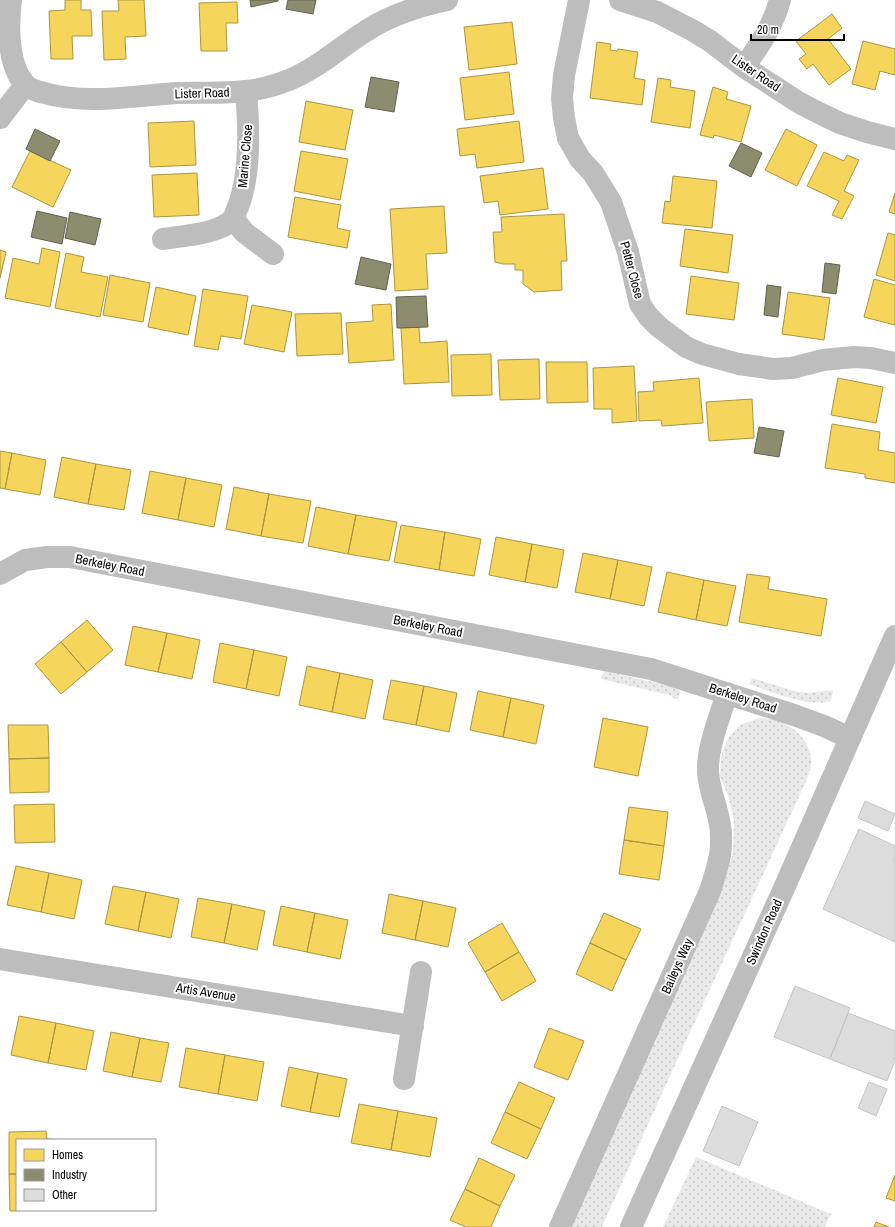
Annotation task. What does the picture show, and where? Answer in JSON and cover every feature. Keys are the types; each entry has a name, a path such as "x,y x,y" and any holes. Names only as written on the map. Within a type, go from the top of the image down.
{"street":[{"path":"0,118 25,85 13,59 9,29 11,0"},
{"name":"Lister Road","path":"25,85 36,91 47,94 78,99 113,99 175,93 246,91 274,85 300,75 379,23 421,3 447,0"},
{"name":"Petter Close","path":"579,0 564,75 562,98 565,125 568,138 580,159 593,173 611,202 628,252 640,304 648,316 659,327 686,347 702,354 739,364 773,369 792,368 823,360 854,357 871,358 895,363"},
{"name":"Lister Road","path":"620,0 657,12 692,30 710,41 744,67 798,102 819,113 840,123 895,139"},
{"path":"744,67 768,34 780,0"},
{"name":"Marine Close","path":"233,218 240,200 246,166 249,122 246,91"},
{"path":"163,239 202,234 220,227 233,218 245,233 273,254"},
{"name":"Berkeley Road","path":"0,574 25,560 48,557 70,557 651,669 824,726 850,738"},
{"name":"Swindon Road","path":"631,1227 791,872 895,636"},
{"name":"Baileys Way","path":"560,1227 710,891 720,860 721,833 719,819 709,784 708,760 727,693"},
{"name":"Artis Avenue","path":"0,959 413,1026"},
{"path":"404,1078 421,972"}],"shaded area":[{"path":"604,671 670,686 681,692 677,700 669,695 601,679"},
{"path":"752,678 794,691 806,693 833,690 831,701 822,703 801,701 790,698 749,684"},
{"path":"760,718 776,720 790,727 801,736 810,754 811,766 807,779 602,1227 570,1227 721,893 733,853 734,820 728,795 720,777 721,757 728,738 740,725"},
{"path":"696,1157 831,1214 825,1227 663,1227"}],"building: Homes":[{"path":"65,0 81,0 81,10 91,10 92,36 72,36 73,59 51,59 49,11 65,10"},
{"path":"118,0 144,0 146,36 125,37 126,59 104,60 102,11 119,11"},
{"path":"237,2 238,23 226,23 227,51 201,51 199,3"},
{"path":"832,14 842,28 828,39 851,69 829,85 813,64 807,69 799,59 806,54 796,41"},
{"path":"512,22 517,64 469,70 464,27"},
{"path":"863,41 895,49 895,75 880,71 875,90 852,84"},
{"path":"597,42 611,44 610,50 617,51 618,49 638,52 634,78 645,80 642,105 590,98"},
{"path":"509,72 514,114 465,120 460,78"},
{"path":"658,78 671,80 670,87 695,91 690,128 651,122"},
{"path":"713,87 728,92 726,99 751,106 741,142 714,135 713,138 700,135"},
{"path":"306,101 353,110 345,150 299,142"},
{"path":"194,121 196,165 150,167 148,123"},
{"path":"519,121 524,162 477,168 475,154 460,156 457,129"},
{"path":"786,129 817,145 797,186 765,170"},
{"path":"30,151 71,170 53,207 12,187"},
{"path":"301,151 348,159 340,200 294,191"},
{"path":"824,152 844,161 847,155 859,160 844,191 854,196 842,219 832,215 839,201 807,186"},
{"path":"543,168 548,209 500,215 498,201 484,203 480,176"},
{"path":"197,173 199,215 154,217 152,175"},
{"path":"673,176 717,181 712,228 662,223 665,201 670,202"},
{"path":"895,193 895,214 889,212"},
{"path":"295,197 341,205 337,228 350,231 347,248 288,237"},
{"path":"444,206 447,253 426,254 428,289 395,291 390,209"},
{"path":"564,214 567,261 561,261 562,290 534,292 523,284 523,270 515,270 515,264 495,262 493,232 502,232 501,217"},
{"path":"685,229 733,235 728,273 680,266"},
{"path":"888,233 895,235 895,281 876,275"},
{"path":"42,248 60,252 50,307 5,298 13,258 39,264"},
{"path":"0,250 6,252 0,278"},
{"path":"66,253 84,257 81,272 108,277 100,317 55,308"},
{"path":"110,275 150,283 143,322 103,315"},
{"path":"691,276 739,283 734,320 686,314"},
{"path":"874,279 895,285 895,325 864,317"},
{"path":"156,287 196,296 188,335 148,327"},
{"path":"203,289 248,296 241,339 221,336 218,350 194,346"},
{"path":"788,292 830,298 824,340 782,334"},
{"path":"391,304 394,360 349,363 346,323 373,321 372,305"},
{"path":"252,305 292,312 284,352 244,344"},
{"path":"341,313 343,354 297,356 295,314"},
{"path":"419,327 420,343 447,341 449,382 404,384 401,328"},
{"path":"491,354 492,395 452,396 451,355"},
{"path":"539,359 540,399 500,400 498,360"},
{"path":"546,362 587,362 588,402 547,403"},
{"path":"634,366 637,421 612,423 612,409 594,409 593,368"},
{"path":"699,378 703,423 662,426 661,420 639,421 638,392 654,391 653,382"},
{"path":"838,378 883,387 876,423 831,415"},
{"path":"752,399 754,438 709,441 706,402"},
{"path":"832,424 880,432 878,450 895,453 895,483 865,478 865,474 825,468"},
{"path":"0,451 12,453 5,489 0,488"},
{"path":"12,453 46,460 40,495 5,489"},
{"path":"62,457 96,464 88,504 54,497"},
{"path":"96,464 131,470 124,510 88,504"},
{"path":"150,471 186,478 178,520 142,513"},
{"path":"186,478 222,485 214,527 178,520"},
{"path":"234,487 269,494 261,536 226,529"},
{"path":"269,494 311,501 303,543 261,536"},
{"path":"316,507 356,515 348,554 308,546"},
{"path":"356,515 397,522 389,561 348,554"},
{"path":"401,525 445,532 439,570 394,562"},
{"path":"445,532 481,539 474,576 439,570"},
{"path":"496,537 532,544 525,582 489,575"},
{"path":"532,544 564,550 557,588 525,582"},
{"path":"583,553 618,560 610,599 575,592"},
{"path":"618,560 652,567 644,606 610,599"},
{"path":"667,572 704,580 696,620 658,612"},
{"path":"747,574 770,577 768,589 827,599 821,636 739,622"},
{"path":"704,580 736,586 727,626 696,620"},
{"path":"87,620 113,650 87,672 61,642"},
{"path":"133,626 167,633 158,672 125,665"},
{"path":"167,633 200,640 192,679 158,672"},
{"path":"61,642 87,672 61,694 35,664"},
{"path":"220,643 254,650 246,689 213,682"},
{"path":"254,650 287,657 279,696 246,689"},
{"path":"307,666 340,673 332,712 299,705"},
{"path":"340,673 373,680 365,719 332,712"},
{"path":"391,680 424,686 416,725 383,719"},
{"path":"424,686 457,693 449,732 416,725"},
{"path":"478,691 511,698 503,737 470,730"},
{"path":"511,698 544,705 536,744 503,737"},
{"path":"603,718 648,727 638,776 594,767"},
{"path":"8,725 48,725 49,758 9,759"},
{"path":"49,758 49,792 10,793 9,759"},
{"path":"54,804 55,842 15,843 14,805"},
{"path":"629,807 668,812 664,846 624,840"},
{"path":"624,840 664,846 659,880 619,874"},
{"path":"16,866 49,873 41,912 7,905"},
{"path":"49,873 82,880 74,919 41,912"},
{"path":"113,886 146,892 138,931 105,924"},
{"path":"146,892 179,899 171,938 138,931"},
{"path":"389,894 423,901 415,940 382,933"},
{"path":"198,898 232,904 224,943 191,937"},
{"path":"423,901 456,908 448,947 415,940"},
{"path":"232,904 265,911 257,950 224,943"},
{"path":"281,906 315,913 307,952 273,945"},
{"path":"315,913 348,920 340,959 307,952"},
{"path":"604,913 641,929 626,960 590,943"},
{"path":"502,923 519,952 485,972 468,943"},
{"path":"590,943 626,960 612,991 576,974"},
{"path":"519,952 536,981 502,1001 485,972"},
{"path":"19,1016 56,1023 48,1063 11,1055"},
{"path":"56,1023 94,1031 86,1070 48,1063"},
{"path":"549,1028 584,1041 568,1080 534,1067"},
{"path":"111,1032 140,1038 132,1077 103,1071"},
{"path":"140,1038 169,1043 161,1082 132,1077"},
{"path":"186,1048 225,1055 218,1094 179,1087"},
{"path":"225,1055 264,1062 257,1101 218,1094"},
{"path":"289,1067 318,1073 310,1112 281,1106"},
{"path":"318,1073 347,1079 339,1117 310,1112"},
{"path":"519,1082 555,1098 541,1129 505,1112"},
{"path":"359,1104 398,1111 391,1150 351,1143"},
{"path":"398,1111 437,1118 430,1157 391,1150"},
{"path":"505,1112 541,1129 527,1159 491,1143"},
{"path":"46,1131 47,1139 16,1139 16,1174 9,1174 9,1132"},
{"path":"479,1158 515,1175 500,1206 465,1189"},
{"path":"9,1174 16,1174 16,1211 10,1211"},
{"path":"895,1175 895,1201 886,1198"},
{"path":"465,1189 500,1206 491,1227 466,1227 450,1220"},
{"path":"876,1222 889,1227 874,1227"}],"building: Industry":[{"path":"250,0 278,0 278,1 251,7"},
{"path":"288,0 316,0 313,14 286,9"},
{"path":"371,77 399,82 394,112 365,107"},
{"path":"35,129 60,141 50,161 26,149"},
{"path":"741,143 762,153 751,177 729,166"},
{"path":"37,211 67,218 62,244 31,237"},
{"path":"70,212 101,219 95,245 65,238"},
{"path":"361,257 391,264 386,290 355,284"},
{"path":"825,263 840,265 836,294 822,292"},
{"path":"767,285 781,287 778,317 764,315"},
{"path":"426,296 428,327 397,328 396,297"},
{"path":"759,427 784,431 779,457 754,453"}],"building: Other":[{"path":"865,801 895,814 888,831 858,818"},
{"path":"859,829 895,846 895,942 823,909"},
{"path":"795,986 850,1008 830,1059 774,1037"},
{"path":"848,1013 895,1031 895,1060 887,1081 830,1059"},
{"path":"869,1082 887,1089 876,1116 858,1108"},
{"path":"722,1106 758,1122 739,1166 703,1151"}]}
